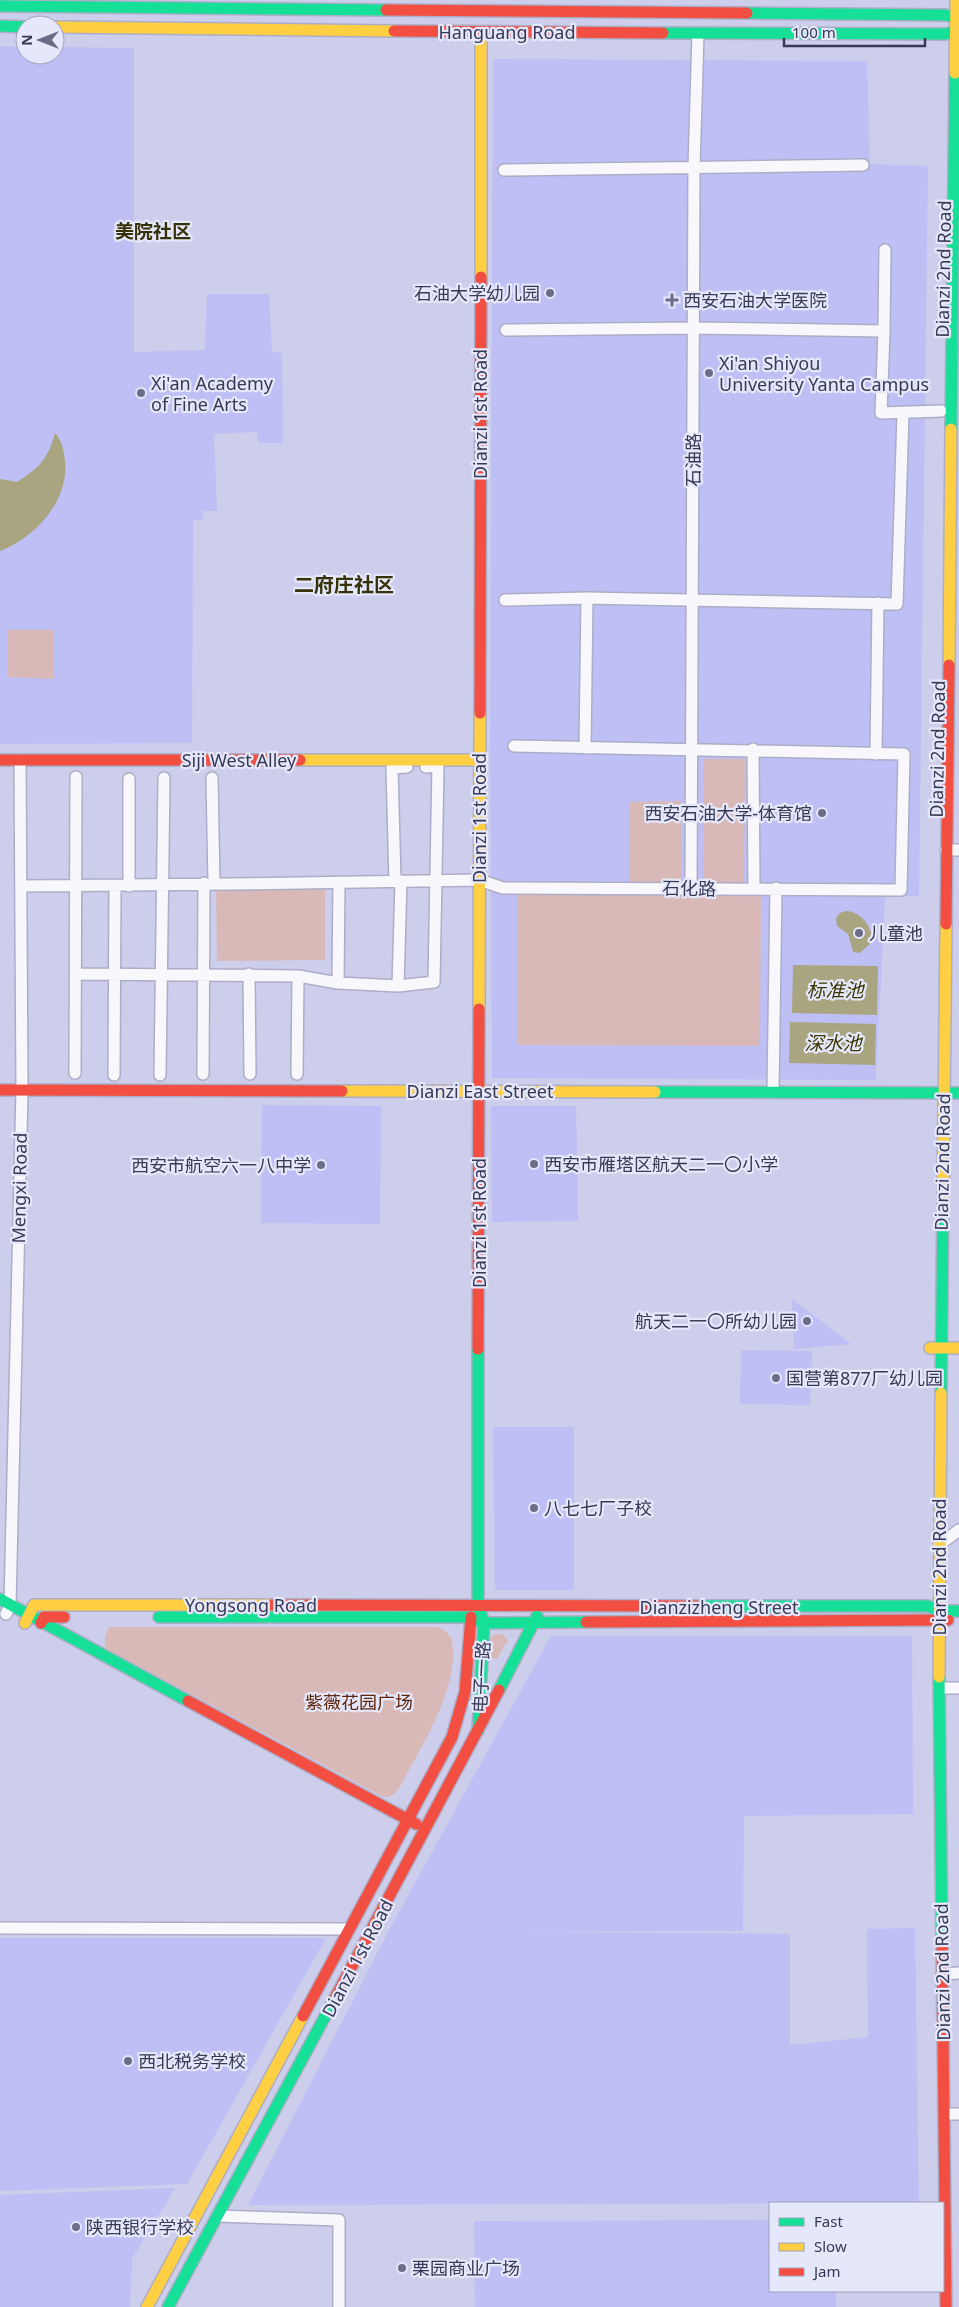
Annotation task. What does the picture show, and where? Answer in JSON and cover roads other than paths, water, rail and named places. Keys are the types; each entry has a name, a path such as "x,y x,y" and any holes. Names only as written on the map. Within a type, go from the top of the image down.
{"main road":[{"path":"945,0 953,17"},
{"path":"953,17 956,0"},
{"name":"Hanguang Road","path":"0,6 534,6 953,17"},
{"name":"Dianzi 2nd Road","path":"936,2202 933,1614 935,1348 950,473 953,17"},
{"path":"0,26 15,26"},
{"name":"Hanguang Road","path":"65,27 698,34 953,32"},
{"name":"Dianzi 1st Road","path":"478,1605 480,1091 478,760 481,32"},
{"name":"Dianzi 2nd Road","path":"938,1093 954,544 950,473 941,411 953,32"},
{"name":"Siji West Alley","path":"0,760 478,760"},
{"name":"Dianzi East Street","path":"0,1090 959,1093"},
{"path":"935,1348 959,1348"},
{"name":"Dianzi 2nd Road","path":"935,1348 939,1545 933,1614 939,1688 946,2307"},
{"name":"Yongsong Road","path":"27,1619 34,1605 478,1605"},
{"path":"478,1605 471,1617 484,1623"},
{"path":"478,1605 484,1623"},
{"name":"Dianzizheng Street","path":"478,1605 933,1614 959,1620"},
{"path":"4,1607 27,1619 41,1623 426,1829"},
{"name":"Dianzi 1st Road","path":"168,2307 426,1829 541,1607"},
{"name":"Dianzizheng Street","path":"484,1623 933,1614 959,1611"},
{"name":"Yongsong Road","path":"41,1623 44,1616 471,1617"},
{"name":"Dianzi 1st Road","path":"147,2307 452,1737 464,1707 469,1674 471,1617"},
{"name":"电子一路","path":"478,1731 484,1623"},
{"path":"937,2292 937,2307"}],"street":[{"name":"石油路","path":"691,887 694,167 698,34"},
{"path":"504,170 863,165"},
{"path":"885,250 881,413 902,414 941,411"},
{"path":"506,330 693,328 884,331"},
{"path":"505,600 587,598 692,599 897,604 902,414"},
{"path":"585,748 587,598"},
{"path":"514,746 692,750 753,749 876,754 878,603"},
{"path":"947,743 959,743"},
{"path":"753,749 754,889"},
{"name":"石化路","path":"22,886 479,880 503,888 691,887 901,890 904,754 876,754"},
{"name":"Mengxi Road","path":"4,1607 22,1090 20,760"},
{"path":"76,974 249,974 298,976 338,983 398,986 434,982 438,766 392,768 398,881 398,986"},
{"path":"75,1073 76,777"},
{"path":"160,1075 164,778"},
{"path":"203,1074 212,778"},
{"path":"129,779 129,886"},
{"path":"946,850 959,850"},
{"path":"338,983 339,882"},
{"path":"114,1075 115,886"},
{"path":"774,1091 776,888"},
{"path":"249,974 250,1074"},
{"path":"297,1074 298,976"},
{"path":"939,1545 959,1530"},
{"path":"939,1688 959,1688"},
{"path":"0,1928 348,1929"},
{"path":"942,1974 959,1974"},
{"path":"944,2114 959,2114"},
{"path":"217,2216 339,2220 339,2307"}],"water":[{"path":"55,433 64,454 65,476 55,504 37,527 13,545 0,551 0,479 17,482 37,467 46,456"},
{"name":"儿童池","path":"846,911 861,917 870,930 873,941 860,953 853,952 848,934 837,926 836,918 840,913"},
{"name":"标准池","path":"793,965 878,966 877,1015 792,1013"},
{"name":"深水池","path":"790,1022 876,1024 875,1065 789,1063"}],"place":[{"name":"石油大学幼儿园","path":"550,293"},
{"name":"西安石油大学医院","path":"672,300"},
{"name":"Xi'an Shiyou University Yanta Campus","path":"709,373"},
{"name":"Xi'an Academy of Fine Arts","path":"141,393"},
{"name":"西安石油大学-体育馆","path":"822,813"},
{"name":"儿童池","path":"859,933"},
{"name":"西安市雁塔区航天二一〇小学","path":"534,1164"},
{"name":"西安市航空六一八中学","path":"321,1165"},
{"name":"航天二一〇所幼儿园","path":"807,1321"},
{"name":"国营第877厂幼儿园","path":"776,1378"},
{"name":"八七七厂子校","path":"534,1508"},
{"name":"西北税务学校","path":"128,2061"},
{"name":"陕西银行学校","path":"76,2227"},
{"name":"栗园商业广场","path":"402,2268"}],"district":[{"name":"美院社区","path":"153,231"},
{"name":"二府庄社区","path":"344,584"}],"park label":[{"name":"紫薇花园广场","path":"359,1702"}]}
